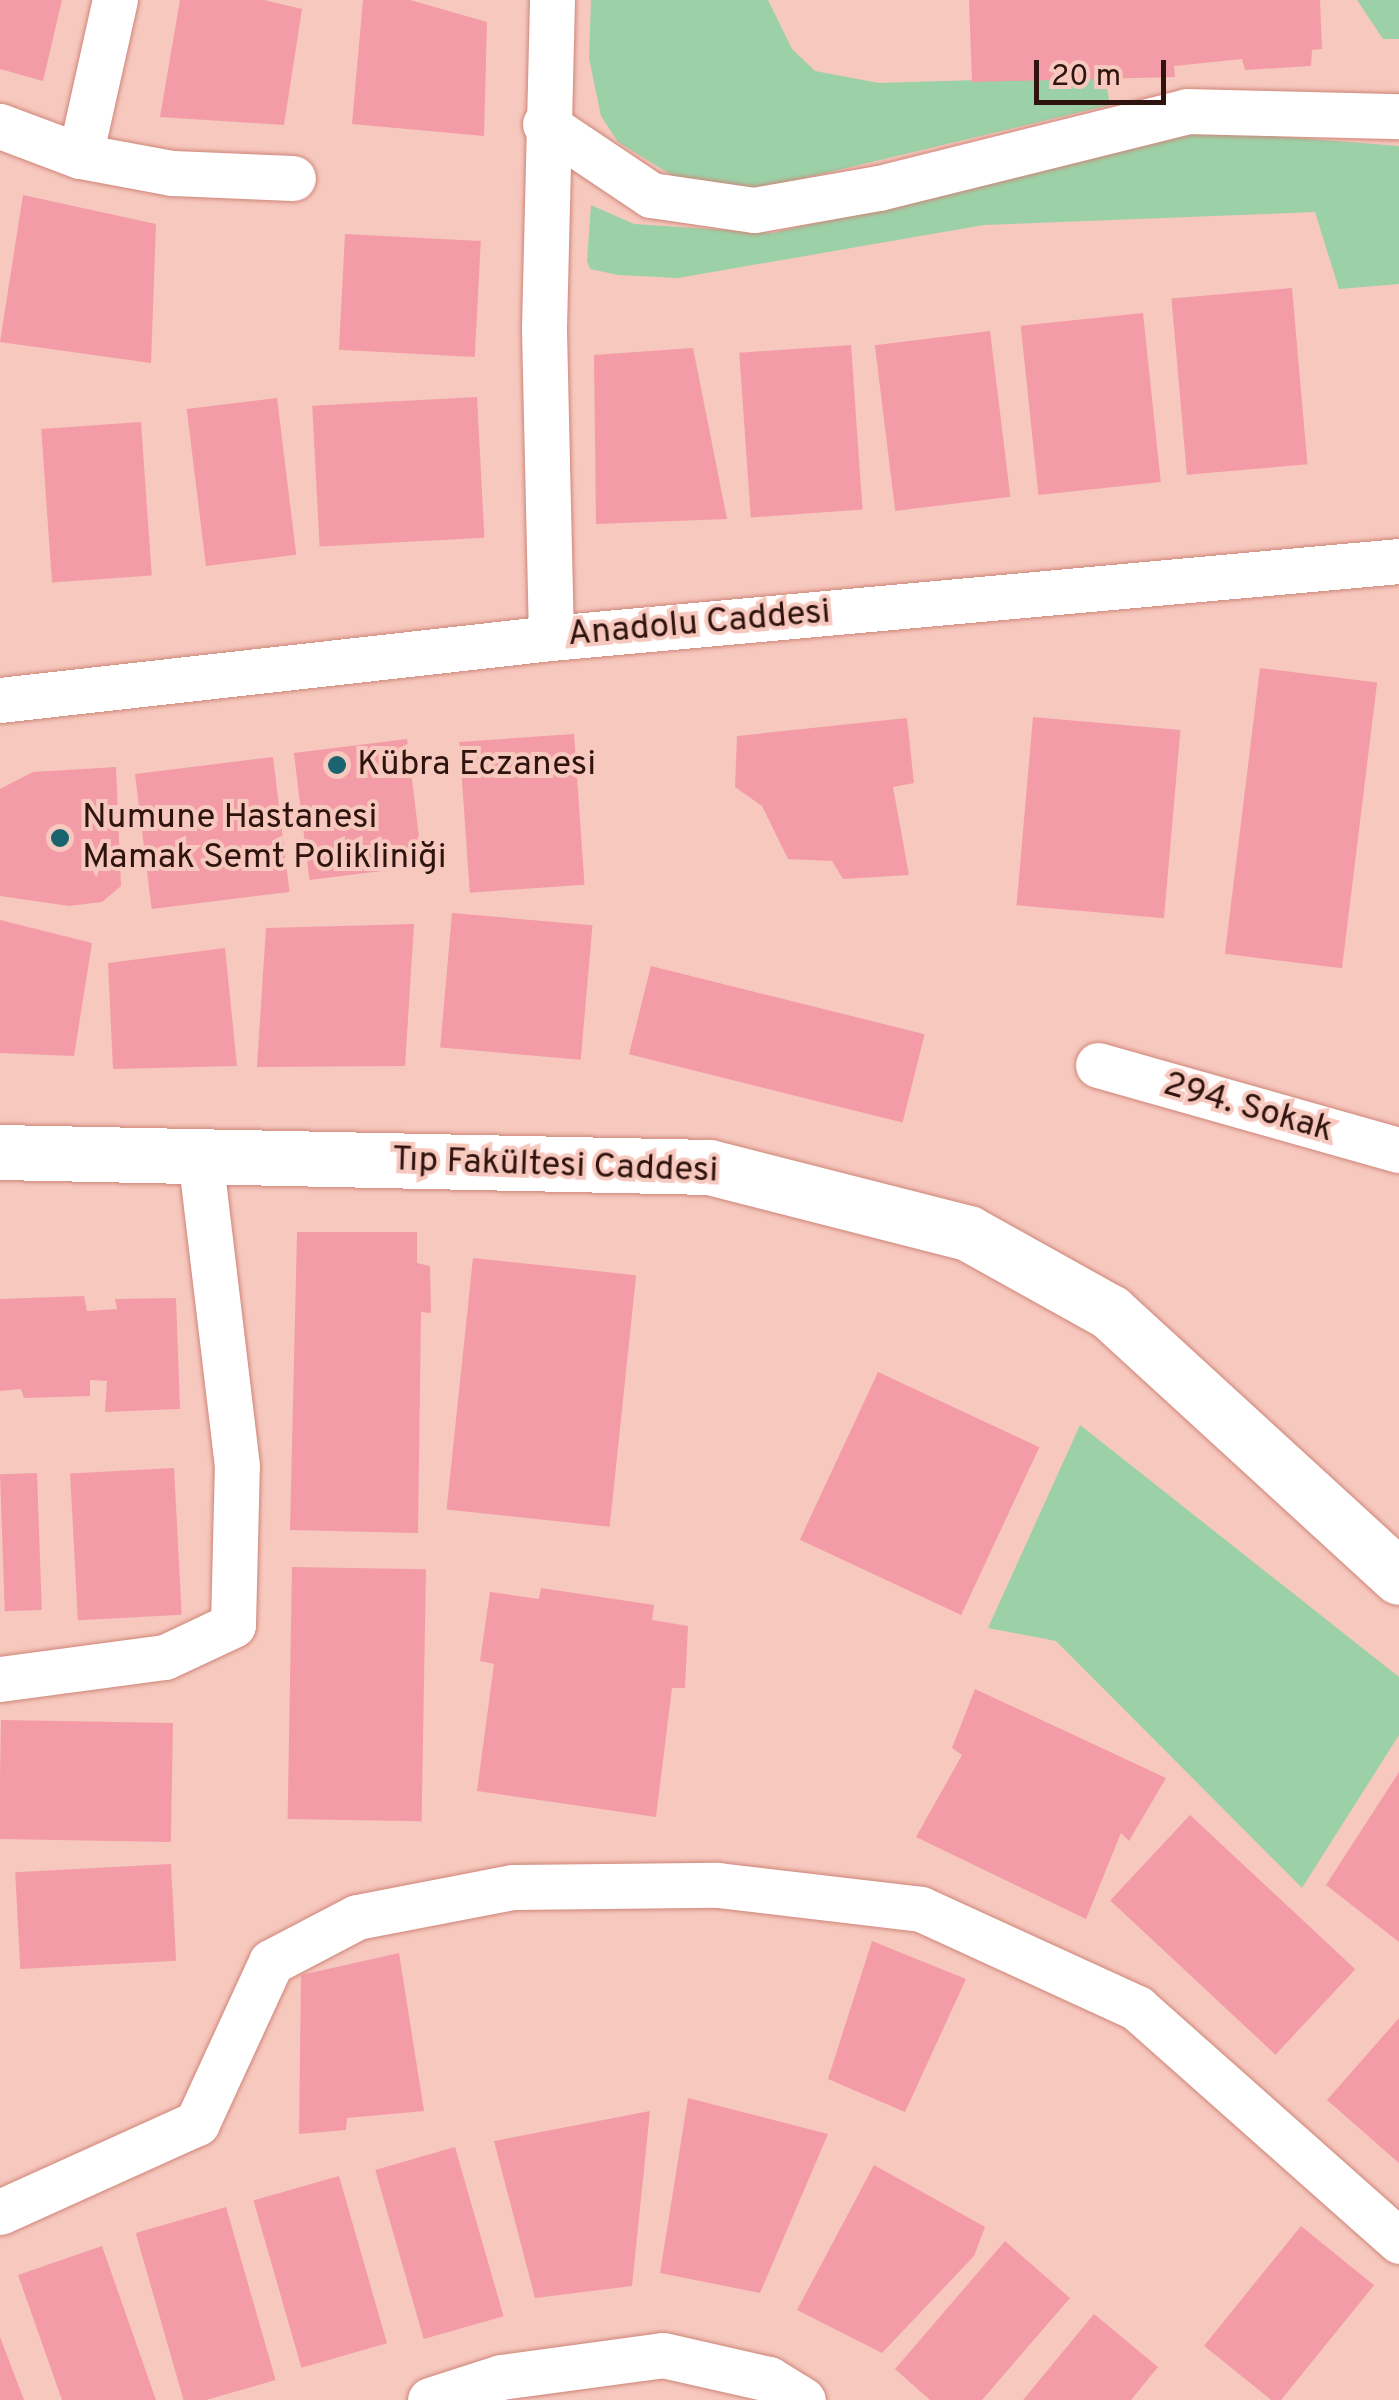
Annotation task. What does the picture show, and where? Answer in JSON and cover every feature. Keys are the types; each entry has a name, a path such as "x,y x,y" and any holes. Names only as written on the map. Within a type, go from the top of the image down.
{"main road":[{"name":"Tıp Fakültesi Caddesi","path":"0,1152 708,1166 968,1233 1110,1312 1392,1557"}],"street":[{"path":"80,156 115,0"},
{"path":"552,0 545,124 552,638"},
{"path":"545,124 651,195 754,210 863,192 1186,111 1399,116"},
{"path":"0,126 80,156 172,173 293,178"},
{"name":"Anadolu Caddesi","path":"0,700 552,638 1399,561"},
{"name":"294. Sokak","path":"1098,1065 1399,1150"},
{"path":"0,1679 164,1657 234,1625 237,1466 200,1154"},
{"path":"0,2212 197,2122 271,1962 356,1917 513,1887 718,1884 920,1910 1137,2008 1399,2240"},
{"path":"430,2400 501,2377 663,2354 770,2379 803,2400"}],"green space":[{"path":"591,0 768,0 792,49 815,71 879,83 1105,76 1110,105 738,194 678,179 618,142 601,116 589,58"},
{"path":"1357,0 1399,0 1399,39 1383,39"},
{"path":"1208,131 1399,146 1399,284 1339,289 1315,212 984,225 678,278 618,275 590,269 587,261 591,205 634,224 772,233"},
{"path":"1080,1425 1399,1677 1399,1735 1302,1888 1056,1641 988,1628"}],"building":[{"path":"0,0 62,0 43,81 0,69"},
{"path":"180,0 264,0 302,9 284,125 160,117"},
{"path":"363,0 410,0 487,22 484,136 352,124"},
{"path":"969,0 1320,0 1322,49 1312,50 1311,66 1245,70 1242,59 1174,66 1175,77 972,82"},
{"path":"23,195 156,224 151,363 0,342"},
{"path":"345,234 481,241 475,357 339,350"},
{"path":"1292,288 1307,464 1187,475 1171,299"},
{"path":"1143,313 1161,482 1038,495 1021,326"},
{"path":"990,331 1010,497 895,511 875,345"},
{"path":"851,345 863,510 751,517 739,353"},
{"path":"693,348 727,519 596,524 594,355"},
{"path":"477,397 484,538 320,546 312,406"},
{"path":"277,398 296,555 206,566 187,409"},
{"path":"141,422 152,576 52,583 41,429"},
{"path":"1260,668 1377,682 1342,968 1225,954"},
{"path":"1033,717 1180,730 1164,918 1017,905"},
{"path":"907,718 914,783 893,787 909,875 843,879 832,861 788,859 762,806 735,787 737,736"},
{"path":"574,734 585,885 470,893 459,742"},
{"path":"407,739 423,866 309,880 294,753"},
{"path":"273,757 290,892 152,909 135,774"},
{"name":"Numune Hastanesi Mamak Semt Polikliniği","path":"116,767 121,886 102,902 69,906 0,896 0,789 33,772"},
{"path":"452,913 592,925 581,1060 440,1047"},
{"path":"0,920 92,943 74,1056 0,1053"},
{"path":"414,924 405,1066 257,1067 266,928"},
{"path":"225,948 237,1066 113,1069 108,963"},
{"path":"651,966 925,1034 903,1123 629,1054"},
{"path":"297,1232 417,1232 417,1263 430,1266 431,1313 421,1312 418,1533 290,1530"},
{"path":"473,1258 636,1275 610,1527 447,1510"},
{"path":"84,1296 87,1311 117,1309 115,1299 176,1298 180,1409 105,1412 107,1381 90,1380 90,1396 24,1398 21,1389 0,1391 0,1299"},
{"path":"878,1372 1039,1447 961,1615 800,1540"},
{"path":"174,1468 182,1615 78,1620 70,1473"},
{"path":"37,1473 42,1610 5,1611 0,1474"},
{"path":"292,1567 426,1569 422,1821 288,1819"},
{"path":"541,1588 654,1605 652,1620 688,1626 685,1688 672,1688 656,1817 477,1791 494,1664 480,1661 490,1592 539,1599"},
{"path":"975,1689 1166,1778 1129,1841 1121,1833 1086,1919 916,1837 962,1755 952,1748"},
{"path":"1,1720 173,1723 171,1842 0,1839"},
{"path":"1399,1772 1399,1942 1326,1885"},
{"path":"1190,1815 1355,1969 1275,2055 1110,1901"},
{"path":"171,1864 176,1961 20,1969 15,1872"},
{"path":"872,1941 966,1979 905,2112 828,2079"},
{"path":"399,1953 424,2111 347,2118 346,2130 299,2134 301,1975"},
{"path":"1399,2018 1399,2163 1327,2100"},
{"path":"688,2098 828,2134 760,2293 660,2273"},
{"path":"650,2111 632,2286 535,2298 494,2141"},
{"path":"455,2147 504,2316 424,2339 375,2170"},
{"path":"874,2165 985,2227 974,2256 882,2353 797,2310"},
{"path":"339,2176 387,2343 301,2368 253,2201"},
{"path":"226,2207 276,2380 206,2400 184,2400 136,2233"},
{"path":"1301,2226 1374,2285 1281,2400 1271,2400 1204,2346"},
{"path":"1005,2241 1070,2298 982,2400 930,2400 895,2369"},
{"path":"102,2246 156,2400 62,2400 18,2275"},
{"path":"1094,2314 1158,2367 1131,2400 1023,2400"},
{"path":"0,2337 24,2400 0,2400"}],"place":[{"name":"Kübra Eczanesi","path":"337,765"},
{"name":"Numune Hastanesi Mamak Semt Polikliniği","path":"60,838"}]}
